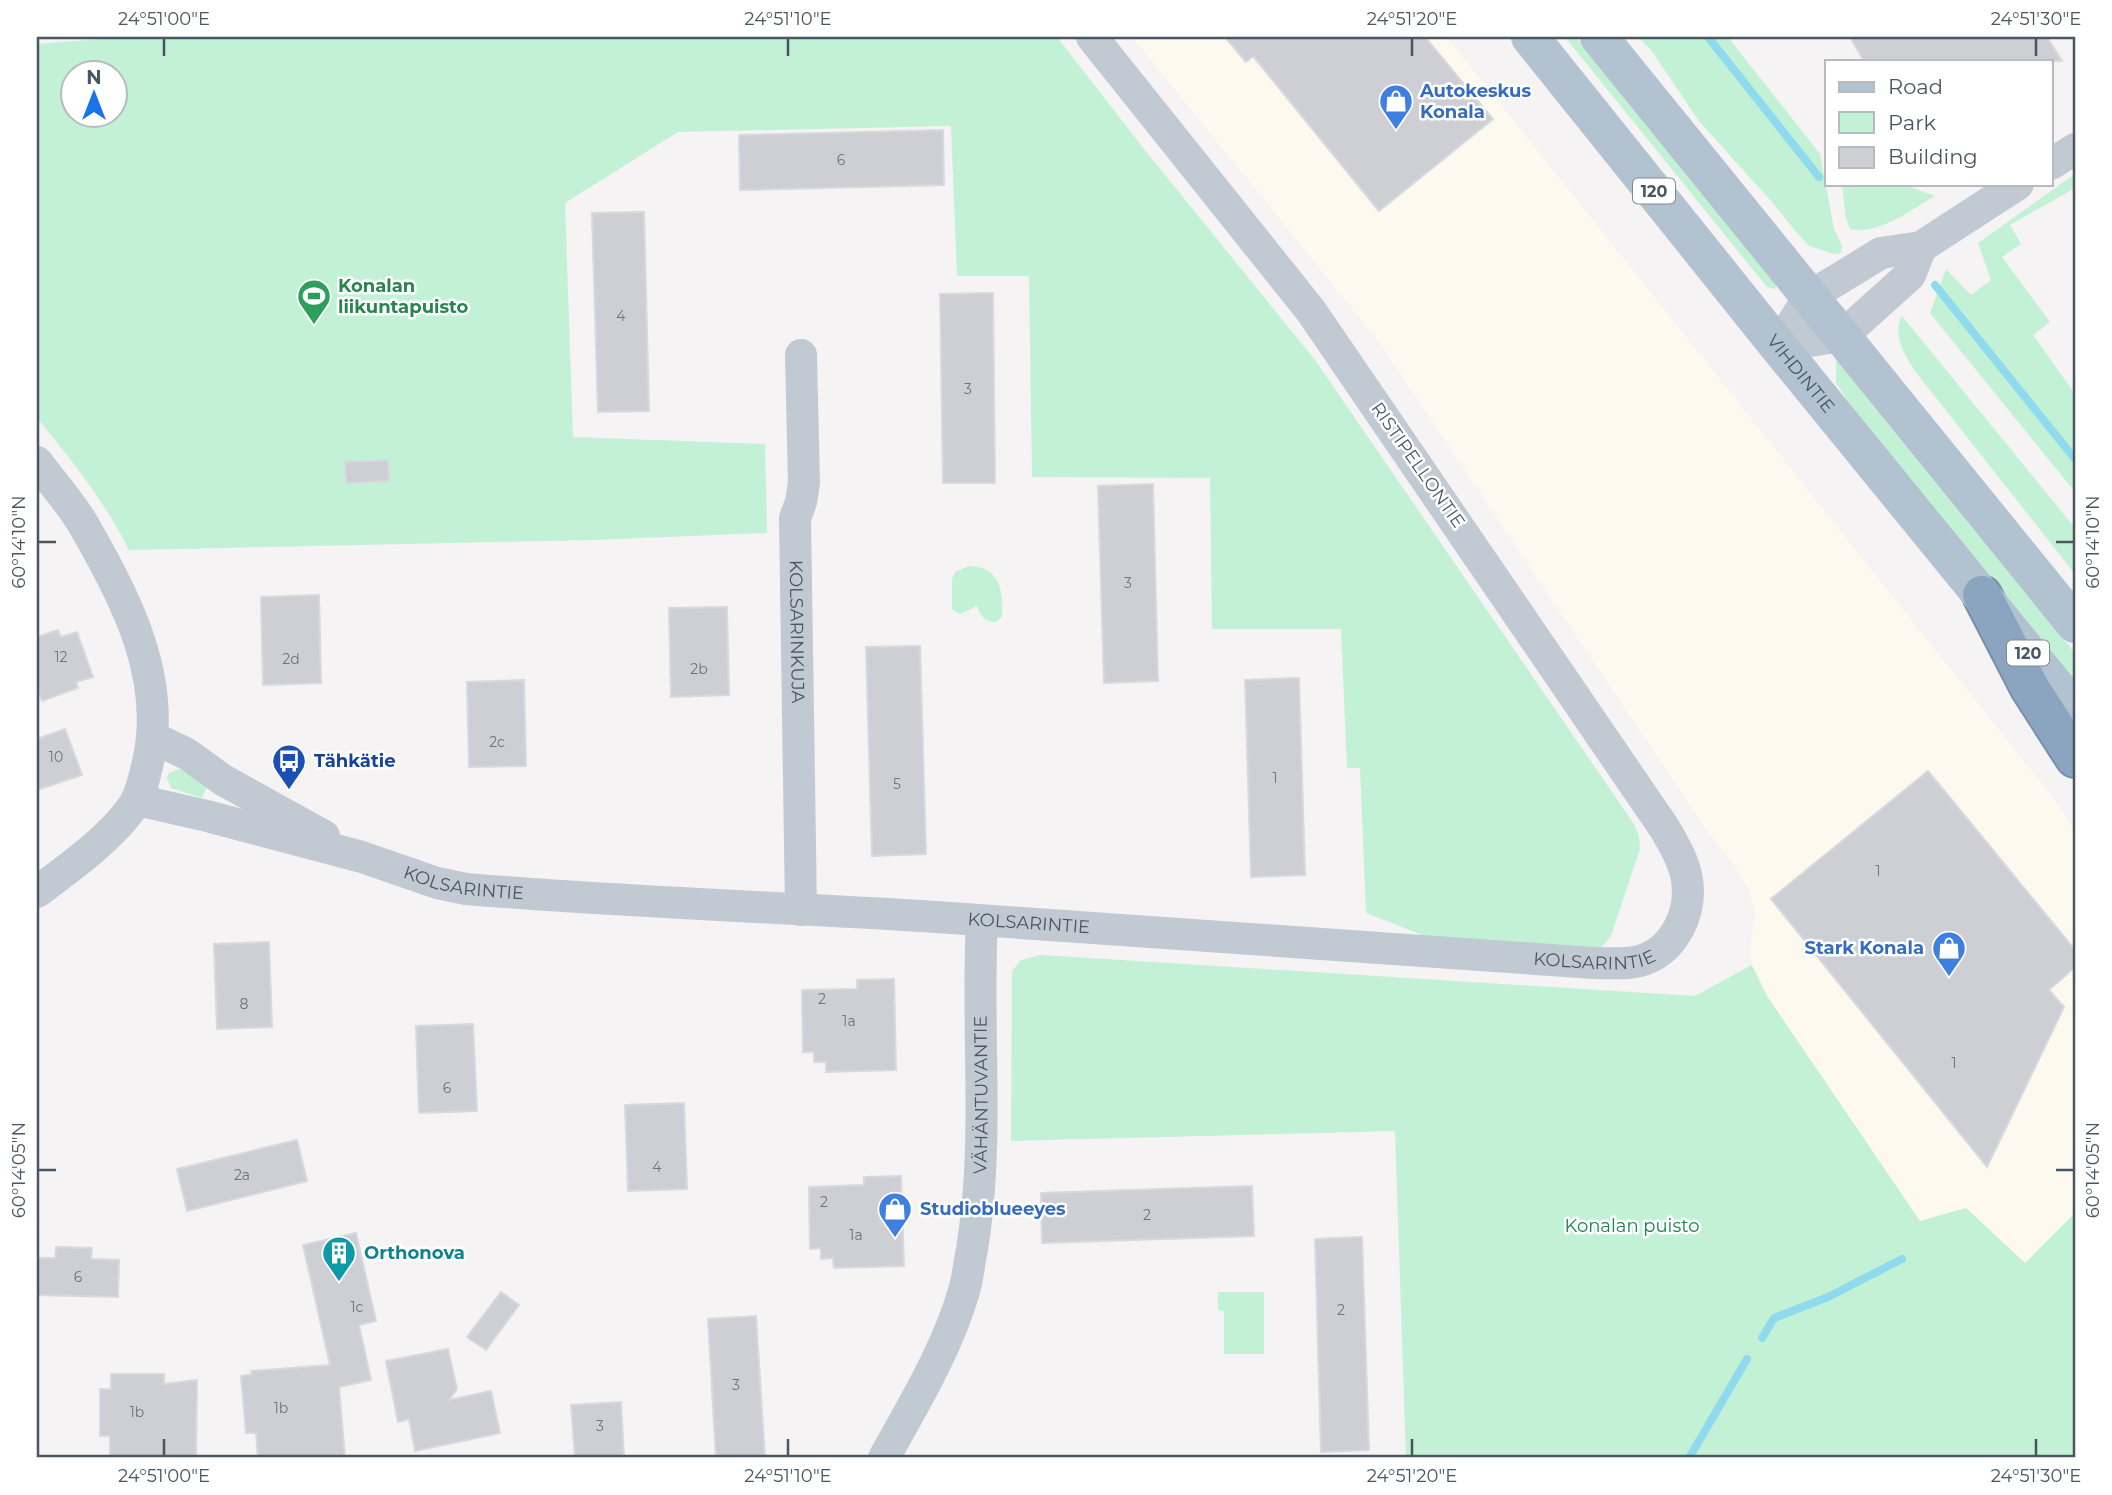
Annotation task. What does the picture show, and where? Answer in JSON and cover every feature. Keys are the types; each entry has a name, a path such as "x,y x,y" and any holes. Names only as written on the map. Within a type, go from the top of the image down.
{"highway":[{"path":"1982,595 2030,688 2075,758"}],"main road":[{"name":"VIHDINTIE","path":"1530,37 2075,710"},
{"path":"1599,37 2075,624"}],"street":[{"name":"RISTIPELLONTIE","path":"1092,37 1311,311 1665,829 1681,858 1687,879 1688,901 1682,922"},
{"path":"2052,163 2075,149"},
{"path":"1778,346 1809,297 1862,262 1887,250 1921,247 2015,186"},
{"path":"1778,346 1842,336 1910,275 1921,247"},
{"name":"KOLSARINKUJA","path":"801,355 804,483 795,518 802,910"},
{"path":"37,462 87,529 127,606 139,637 149,678 153,738 137,800 125,816 78,861 37,892"},
{"name":"KOLSARINTIE","path":"153,738 187,754 223,780 362,857"},
{"name":"KOLSARINTIE","path":"137,800 362,857 466,890 1626,964 1657,954 1671,942 1682,922"},
{"name":"VÄHÄNTUVANTIE","path":"884,1458 943,1348 965,1290 976,1224 982,1157 979,962 982,921"}],"shaded area":[{"path":"1132,37 1447,37 2055,800 2075,831 2075,1213 2025,1263 1966,1208 1920,1222 1767,996 1752,965 1750,948 1755,913 1749,890 1734,865 1710,835 1377,339"}],"green space":[{"path":"125,37 1057,37 1315,360 1634,824 1640,849 1611,936 1602,947 1595,950 1438,941 1366,913 1360,768 1347,768 1341,629 1212,629 1210,478 1032,477 1029,276 957,276 951,126 678,132 565,203 573,437 765,444 767,533 592,540 129,550 75,465 37,418 37,44"},
{"path":"1565,37 1576,37 1777,285 1775,289 1767,287"},
{"path":"1638,37 1728,37 1820,154 1834,229 1842,246 1841,253 1834,254 1809,246 1699,121 1651,50"},
{"path":"2075,174 2075,188 2010,225 2021,244 2002,257 2050,322 2033,335 2075,394 2075,492 1930,313 1946,269 1971,295 1991,280 1978,243"},
{"path":"1842,186 1908,186 1935,196 1905,214 1872,228 1850,229 1846,219"},
{"path":"1902,316 2075,528 2075,574 1914,369 1899,339"},
{"path":"1836,361 1839,361 2075,653 2075,683 1851,406 1836,383"},
{"path":"969,566 987,570 998,582 1002,598 1002,617 996,622 984,618 977,606 960,614 952,609 952,579 955,572"},
{"path":"179,769 209,782 202,798 171,788 167,778 169,773"},
{"name":"Konalan puisto","path":"1041,955 1695,996 1752,965 1767,996 1920,1221 1966,1208 2025,1263 2075,1213 2075,1458 1406,1458 1395,1131 1011,1141 1012,971 1021,960"},
{"path":"1218,1292 1264,1292 1264,1354 1224,1354 1224,1311 1218,1310"}],"building":[{"name":"Autokeskus Konala","path":"1225,37 1425,37 1493,119 1379,211 1253,56 1246,62"},
{"path":"1850,37 2047,37 2062,61 2052,60 1863,60"},
{"path":"943,130 944,185 740,190 739,135"},
{"path":"644,212 649,411 598,412 592,213"},
{"path":"993,293 995,483 943,483 940,294"},
{"path":"388,460 389,481 346,483 345,462"},
{"path":"1153,484 1158,681 1104,683 1098,486"},
{"path":"319,595 321,683 263,685 261,597"},
{"path":"727,607 729,695 671,697 669,608"},
{"path":"58,630 61,637 77,632 93,677 76,682 78,688 42,701 37,687 37,637"},
{"path":"920,646 926,854 872,856 866,647"},
{"path":"1299,678 1305,875 1251,877 1245,680"},
{"path":"524,680 526,766 469,767 467,682"},
{"path":"65,729 82,775 37,790 37,739"},
{"name":"Stark Konala","path":"1928,771 2075,950 2075,967 2049,990 2064,1007 1987,1167 1771,899"},
{"path":"269,942 272,1027 217,1029 214,944"},
{"path":"894,979 896,1070 826,1072 826,1062 814,1062 814,1052 803,1052 802,990 857,989 857,980"},
{"path":"473,1024 477,1111 419,1113 416,1026"},
{"path":"684,1103 687,1189 628,1191 625,1105"},
{"path":"297,1140 307,1181 187,1211 177,1169"},
{"path":"901,1176 904,1266 834,1268 833,1258 821,1259 821,1248 810,1249 809,1187 864,1185 864,1177"},
{"path":"1252,1186 1254,1236 1042,1243 1041,1193"},
{"path":"356,1233 376,1321 359,1325 371,1380 339,1387 345,1457 258,1458 256,1433 246,1433 241,1376 252,1374 251,1371 330,1365 303,1245"},
{"path":"1362,1237 1369,1450 1321,1452 1315,1239"},
{"path":"56,1247 92,1248 91,1259 119,1260 118,1297 37,1295 37,1258 55,1258"},
{"path":"501,1292 519,1305 486,1350 467,1337"},
{"path":"756,1316 765,1458 716,1458 708,1319"},
{"path":"448,1349 457,1389 449,1400 491,1391 500,1433 415,1451 409,1419 398,1422 386,1361"},
{"path":"111,1374 164,1374 164,1384 197,1380 196,1458 110,1458 110,1436 100,1436 100,1389 111,1389"},
{"path":"621,1402 624,1458 575,1458 571,1405"}],"waterway":[{"path":"1708,37 1819,177"},
{"path":"1935,285 2075,459"},
{"path":"1762,1338 1774,1318 1828,1297 1902,1259"},
{"path":"1689,1458 1747,1359"}],"place":[{"name":"Autokeskus Konala","path":"1396,131"},
{"name":"Konalan liikuntapuisto","path":"314,326"},
{"name":"Tähkätie","path":"289,791"},
{"name":"Stark Konala","path":"1949,978"},
{"name":"Studioblueeyes","path":"895,1239"},
{"name":"Orthonova","path":"339,1283"}]}
